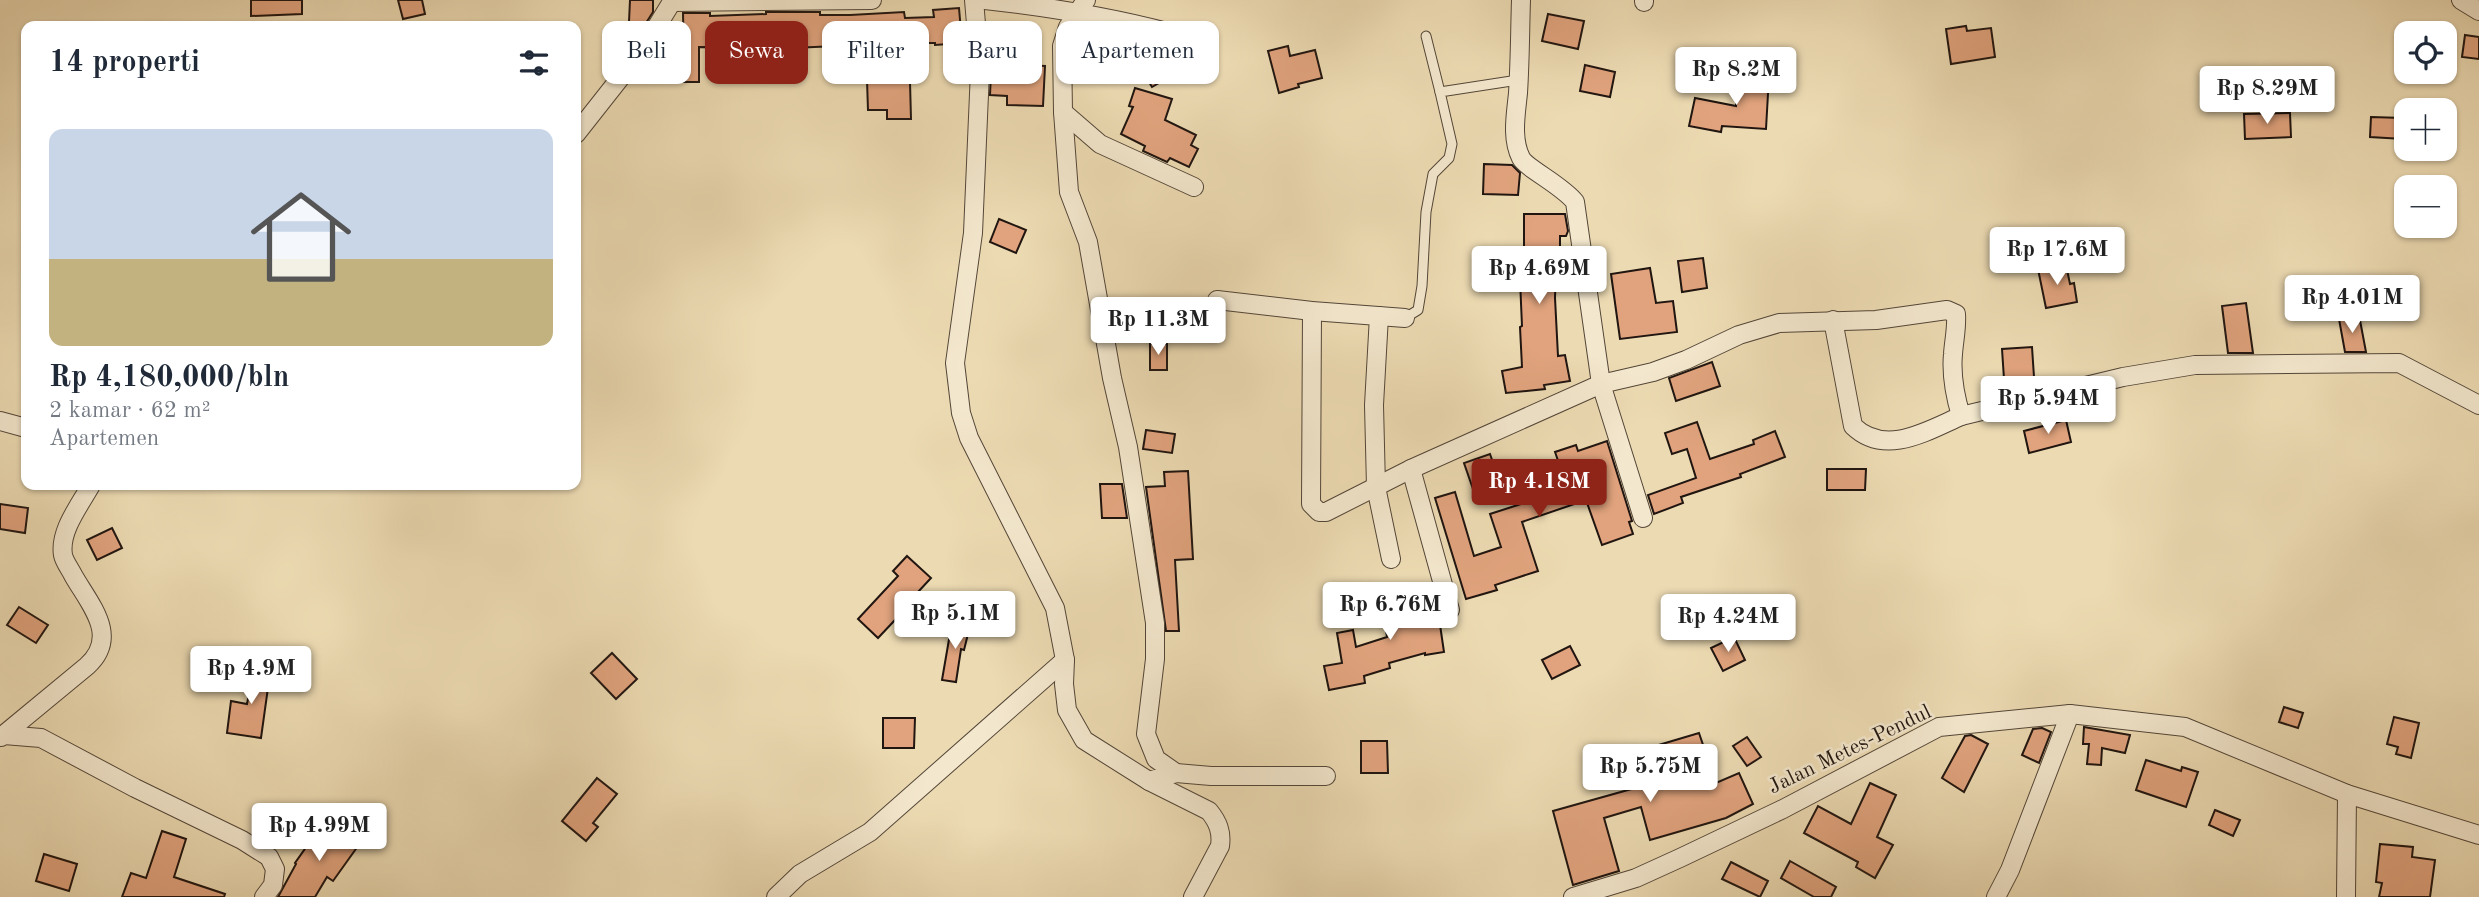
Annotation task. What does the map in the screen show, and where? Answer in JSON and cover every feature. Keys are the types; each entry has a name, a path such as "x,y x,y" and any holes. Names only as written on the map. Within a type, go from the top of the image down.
{"street":[{"path":"581,128 643,49 673,1 872,0"},
{"path":"974,0 980,71 972,251 957,338 957,387 961,413 969,438 1055,608 1065,660 1064,684 1068,710 1084,740 1149,780 1209,811 1219,828 1220,846 1193,897"},
{"path":"985,0 1082,6 1131,21"},
{"path":"1521,0 1514,113 1516,142 1522,160 1568,192 1575,202 1601,384 1643,518"},
{"path":"2461,0 2479,11"},
{"path":"1082,6 1068,27 1062,46 1063,112 1069,192 1088,242 1112,378 1128,447 1155,623 1155,659 1146,734 1156,759 1176,774"},
{"path":"1063,112 1100,144 1194,187"},
{"path":"1217,300 1405,318"},
{"path":"1312,311 1311,504 1319,512 1326,512 1411,469 1601,384 1653,372 1740,335 1779,323 1876,320 1947,310 1956,314 1958,330 1953,355 1954,393 1961,416"},
{"path":"1379,316 1374,404 1376,487 1391,559"},
{"path":"1833,320 1853,426 1863,435 1882,441 1911,438 1961,416 2123,377 2195,365 2399,363 2479,405"},
{"path":"0,421 21,427"},
{"path":"1411,469 1450,610"},
{"path":"2,737 88,666 103,646 101,624 63,556 65,535 71,519 88,490"},
{"path":"776,897 800,874 870,832 1065,660"},
{"path":"1996,897 2010,870 2070,714"},
{"name":"Jalan Metes-Pendul","path":"1573,897 1636,878 1680,858 1783,809 1939,727 2070,714 2185,727 2347,794 2479,835"},
{"path":"2,737 41,738 242,840 269,857 275,869 273,885 264,897"},
{"path":"1149,780 1176,774 1326,776"},
{"path":"2346,897 2347,794"}],"lane":[{"path":"1405,318 1418,310 1426,212 1433,174 1449,158 1452,144 1426,36"},
{"path":"1440,92 1518,80"}],"building":[{"path":"251,0 302,0 302,14 251,16"},
{"path":"398,0 422,0 425,14 403,19"},
{"path":"630,0 653,0 653,12 647,21 629,21"},
{"path":"959,8 960,21 943,21 943,44 929,43 929,21 822,21 822,47 808,47 808,21 705,21 705,47 699,47 699,82 691,82 691,21 683,21 683,13 710,13 710,16 766,12 850,15 904,12 905,18 934,17 933,10"},
{"path":"1548,14 1584,21 1578,49 1542,41"},
{"path":"1966,26 1967,31 1991,28 1995,57 1951,64 1946,29"},
{"path":"2465,35 2479,37 2479,59 2462,57"},
{"path":"1288,46 1290,56 1315,50 1322,78 1298,84 1299,87 1279,93 1268,51"},
{"path":"1585,65 1615,72 1610,97 1580,91"},
{"path":"1042,66 1045,66 1043,106 1007,105 1007,96 990,95 990,84 1042,84"},
{"path":"1738,74 1769,76 1766,129 1722,126 1721,132 1689,126 1695,98 1736,106"},
{"path":"867,84 910,84 911,119 887,119 887,110 868,110"},
{"path":"1135,88 1172,99 1165,120 1196,135 1191,145 1198,149 1189,167 1170,158 1167,162 1143,151 1145,146 1121,134 1133,107 1129,106"},
{"path":"2290,113 2291,137 2245,139 2244,114"},
{"path":"2371,117 2394,118 2394,138 2370,137"},
{"path":"1484,164 1512,165 1520,173 1518,195 1483,194"},
{"path":"1524,214 1565,214 1568,231 1566,236 1560,236 1560,269 1556,269 1555,298 1558,356 1565,355 1570,381 1544,385 1545,389 1506,393 1502,371 1522,367 1520,280 1521,249 1524,250"},
{"path":"999,219 1026,230 1016,253 990,242"},
{"path":"1703,258 1707,288 1682,292 1678,261"},
{"path":"2066,265 2070,284 2074,283 2077,302 2046,308 2038,269"},
{"path":"1650,268 1656,303 1673,301 1677,332 1620,339 1611,274"},
{"path":"2246,303 2253,353 2228,353 2222,306"},
{"path":"2359,315 2366,352 2345,352 2339,319"},
{"path":"1150,344 1167,344 1167,370 1150,370"},
{"path":"2032,347 2034,377 2004,379 2002,349"},
{"path":"1712,362 1720,386 1676,401 1669,378"},
{"path":"2066,420 2071,442 2029,453 2024,431"},
{"path":"1697,422 1710,459 1754,444 1753,440 1775,431 1785,457 1740,474 1741,477 1681,497 1683,503 1654,514 1648,495 1696,478 1687,449 1672,454 1665,433"},
{"path":"1146,430 1175,434 1172,453 1143,449"},
{"path":"1607,441 1632,521 1629,522 1633,534 1602,545 1586,500 1522,522 1538,571 1495,585 1497,590 1466,599 1435,498 1455,492 1474,556 1501,547 1490,514 1527,502 1525,497 1546,490 1543,482 1563,475 1555,452 1576,445 1578,451"},
{"path":"1490,454 1499,480 1473,489 1464,463"},
{"path":"1827,469 1866,469 1865,490 1827,490"},
{"path":"1188,471 1193,559 1175,560 1179,631 1166,631 1146,487 1165,486 1164,472"},
{"path":"1100,484 1122,484 1127,518 1102,518"},
{"path":"0,504 28,508 25,533 0,529"},
{"path":"112,528 122,548 97,560 87,540"},
{"path":"907,556 931,578 904,607 912,615 901,626 895,620 878,638 858,619 898,576 893,571"},
{"path":"1433,592 1441,617 1444,652 1425,653 1389,663 1390,668 1364,676 1365,683 1329,690 1324,666 1342,663 1337,633 1353,630 1356,647 1387,637 1382,604 1412,600 1411,597"},
{"path":"19,607 48,625 36,643 7,625"},
{"path":"952,622 970,626 964,650 961,649 956,682 942,680"},
{"path":"1734,637 1745,660 1723,671 1711,648"},
{"path":"1570,646 1580,665 1552,679 1542,660"},
{"path":"612,653 637,679 616,699 591,673"},
{"path":"255,663 271,666 261,738 227,733 231,701 247,704"},
{"path":"2284,707 2303,713 2298,728 2279,722"},
{"path":"2394,717 2419,723 2411,758 2396,754 2398,747 2387,744"},
{"path":"883,718 915,718 914,748 883,748"},
{"path":"2084,727 2130,735 2125,753 2102,748 2101,765 2087,764 2089,744 2083,744"},
{"path":"2042,728 2051,732 2039,763 2022,755 2033,729"},
{"path":"1699,733 1716,783 1739,773 1753,804 1726,818 1650,840 1641,807 1604,818 1619,871 1573,885 1553,811 1635,788 1625,755"},
{"path":"1971,735 1988,744 1964,792 1942,778 1965,736"},
{"path":"1747,737 1761,757 1747,766 1733,746"},
{"path":"1361,741 1387,741 1388,773 1361,773"},
{"path":"2146,760 2181,771 2182,767 2198,772 2186,807 2136,790"},
{"path":"597,778 617,794 593,823 598,827 586,841 562,821"},
{"path":"1870,783 1896,795 1877,837 1893,845 1875,878 1856,867 1858,862 1804,833 1818,806 1851,824"},
{"path":"2215,810 2240,820 2233,836 2209,825"},
{"path":"324,822 358,846 333,881 327,877 315,897 278,897 295,863"},
{"path":"162,831 186,839 174,877 225,894 224,897 122,897 131,873 146,878"},
{"path":"2380,844 2413,847 2412,857 2435,860 2430,897 2379,897 2382,883 2376,882"},
{"path":"44,854 77,864 69,891 36,881"},
{"path":"1790,861 1836,887 1831,897 1814,897 1781,878"},
{"path":"1731,862 1768,881 1760,897 1722,879"}]}
